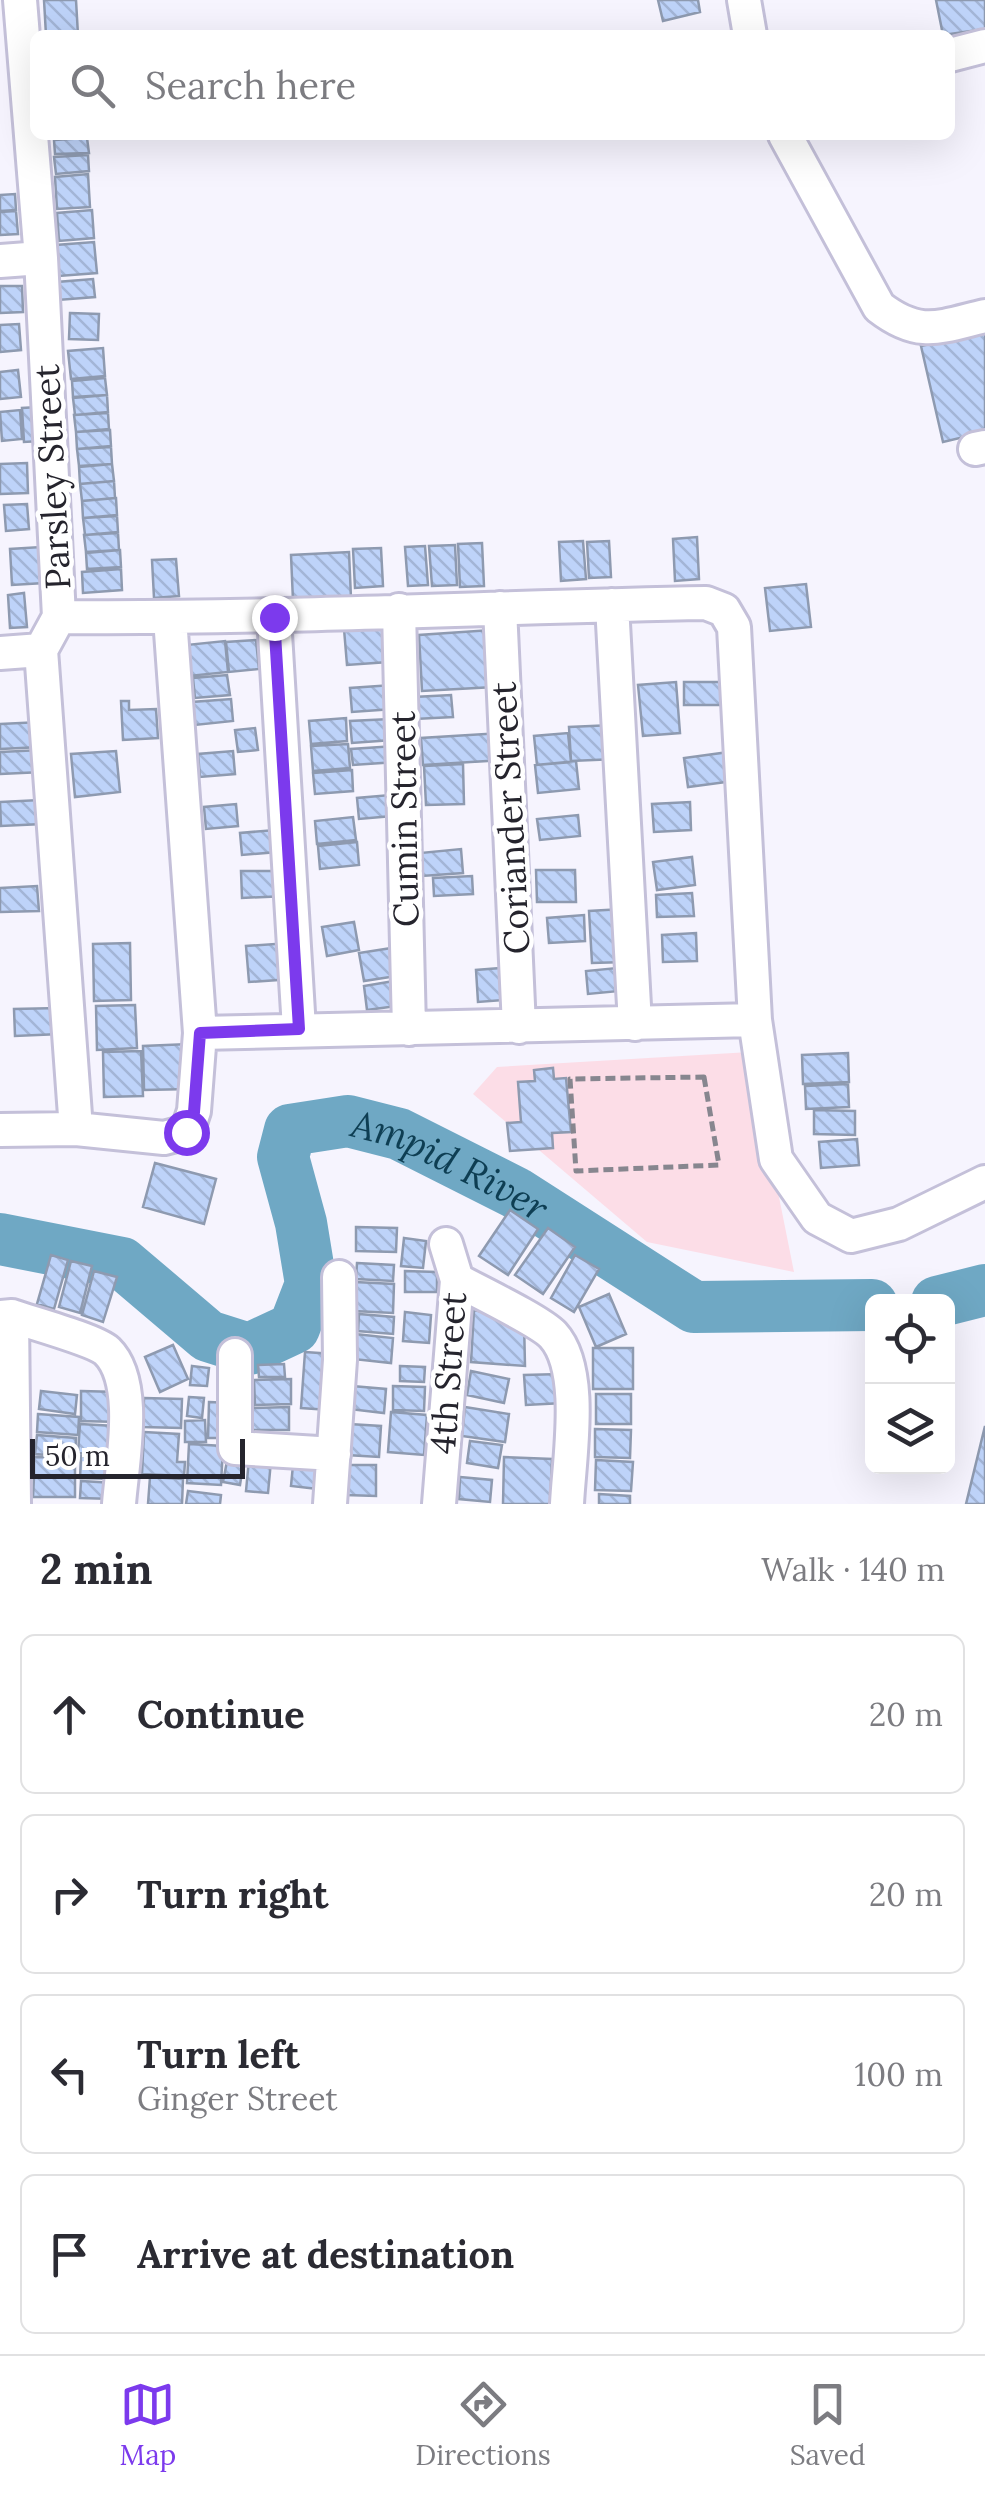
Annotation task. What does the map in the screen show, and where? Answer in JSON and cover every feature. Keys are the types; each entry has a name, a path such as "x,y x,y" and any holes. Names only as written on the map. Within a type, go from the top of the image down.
{"street":[{"name":"Parsley Street","path":"20,0 30,123"},
{"path":"744,0 749,30"},
{"path":"955,54 985,46"},
{"name":"Parsley Street","path":"31,140 60,618 42,650"},
{"path":"788,140 878,308 901,325 930,330 985,316"},
{"path":"0,260 41,258"},
{"path":"60,618 274,617 706,603 724,610 734,626 755,1020 776,1159 816,1218 852,1236 899,1224 985,1182"},
{"path":"612,605 635,1024"},
{"name":"Coriander Street","path":"500,608 519,1027"},
{"name":"Cumin Street","path":"399,610 409,1029"},
{"path":"274,617 299,1029"},
{"path":"0,1130 76,1129 164,1138 186,1132 194,1112 200,1033 170,618"},
{"path":"0,653 42,650 76,1129"},
{"path":"200,1033 755,1020"},
{"name":"4th Street","path":"438,1504 457,1280 446,1244"},
{"path":"330,1504 340,1360 339,1277"},
{"path":"457,1280 552,1333 562,1349 572,1385 567,1504"},
{"path":"14,1504 6,1316 106,1349 121,1370 126,1390 119,1504"},
{"path":"235,1355 235,1448 334,1454"}],"path":[{"path":"704,1077 719,1165 576,1171 570,1079 704,1077"}],"shaded area":[{"path":"750,1052 794,1272 647,1242 473,1094 497,1067"}],"building":[{"path":"44,0 76,0 78,30 46,30"},
{"path":"658,0 698,0 700,12 663,21"},
{"path":"936,0 985,0 985,29 955,33 955,30 942,30"},
{"path":"54,140 87,140 89,153 55,154"},
{"path":"88,155 89,171 56,174 54,157"},
{"path":"88,174 90,207 57,209 55,177"},
{"path":"15,194 16,210 0,211 0,195"},
{"path":"92,210 94,238 59,241 57,213"},
{"path":"16,211 18,234 0,235 0,212"},
{"path":"94,242 97,273 59,276 56,245"},
{"path":"93,279 95,297 58,300 57,282"},
{"path":"0,286 22,286 23,312 0,313"},
{"path":"70,313 99,314 98,340 69,339"},
{"path":"19,324 21,350 0,352 0,325"},
{"path":"985,332 985,432 943,442 921,346"},
{"path":"103,348 105,376 71,379 68,351"},
{"path":"18,370 21,397 0,399 0,372"},
{"path":"105,378 107,395 73,397 72,381"},
{"path":"107,395 108,412 75,415 73,398"},
{"path":"38,407 40,441 24,442 22,408"},
{"path":"20,410 22,439 2,441 0,412"},
{"path":"108,413 109,429 76,432 74,415"},
{"path":"110,430 111,446 77,449 76,432"},
{"path":"111,447 112,464 79,466 77,449"},
{"path":"27,463 28,493 0,494 0,464"},
{"path":"112,464 114,481 80,484 79,467"},
{"path":"114,481 115,498 82,501 80,484"},
{"path":"116,498 117,515 83,518 82,501"},
{"path":"27,504 29,529 6,531 4,505"},
{"path":"117,516 118,532 85,535 83,518"},
{"path":"118,533 119,550 86,552 84,535"},
{"path":"697,537 699,579 675,581 673,539"},
{"path":"583,541 586,579 561,581 559,542"},
{"path":"609,541 611,577 589,578 587,542"},
{"path":"482,543 484,586 460,587 458,544"},
{"path":"455,545 457,585 432,586 429,546"},
{"path":"425,546 428,585 408,586 405,547"},
{"path":"41,547 44,583 12,585 10,549"},
{"path":"381,548 383,586 355,588 353,549"},
{"path":"120,550 121,567 87,569 86,553"},
{"path":"349,552 351,598 293,601 291,555"},
{"path":"176,559 179,596 154,598 152,560"},
{"path":"121,569 122,590 83,593 82,572"},
{"path":"806,584 811,627 770,631 765,588"},
{"path":"24,593 27,627 10,628 8,595"},
{"path":"386,625 388,662 347,665 344,629"},
{"path":"491,630 494,687 422,691 419,635"},
{"path":"256,640 259,669 229,672 226,642"},
{"path":"225,641 228,672 189,676 186,645"},
{"path":"227,675 230,695 195,698 193,678"},
{"path":"676,682 680,733 643,736 638,685"},
{"path":"684,682 724,682 724,705 684,705"},
{"path":"392,685 393,709 352,712 350,688"},
{"path":"451,695 453,717 415,719 414,697"},
{"path":"231,699 233,721 195,725 192,702"},
{"path":"121,701 129,701 129,710 156,709 158,738 123,740"},
{"path":"346,718 347,741 311,744 309,721"},
{"path":"390,719 392,740 352,743 350,721"},
{"path":"40,722 41,747 0,749 0,724"},
{"path":"613,725 616,759 571,761 569,727"},
{"path":"255,728 258,750 238,752 235,730"},
{"path":"501,733 503,760 423,765 421,738"},
{"path":"568,733 571,762 537,765 534,736"},
{"path":"348,744 350,768 313,771 311,746"},
{"path":"395,746 396,762 353,765 351,749"},
{"path":"41,750 42,772 0,774 0,752"},
{"path":"116,751 120,792 75,797 71,754"},
{"path":"233,751 235,774 200,777 198,754"},
{"path":"729,752 734,781 688,787 684,758"},
{"path":"576,761 579,789 538,793 535,765"},
{"path":"463,764 464,804 426,805 424,766"},
{"path":"352,770 353,791 315,794 313,773"},
{"path":"390,795 392,816 359,819 357,798"},
{"path":"40,800 42,824 1,826 0,802"},
{"path":"690,802 691,830 654,832 652,804"},
{"path":"236,804 238,826 206,829 204,807"},
{"path":"578,815 580,836 540,840 537,819"},
{"path":"353,817 356,840 317,844 315,821"},
{"path":"275,830 277,852 242,855 240,833"},
{"path":"357,842 359,865 320,869 318,846"},
{"path":"461,849 463,873 422,876 420,853"},
{"path":"692,857 695,885 657,890 653,862"},
{"path":"536,870 575,870 576,902 537,902"},
{"path":"241,871 285,871 286,896 242,898"},
{"path":"472,876 473,894 434,896 433,878"},
{"path":"37,886 39,911 0,912 0,888"},
{"path":"692,893 694,916 657,917 656,895"},
{"path":"622,909 626,962 592,963 589,911"},
{"path":"584,915 585,941 549,943 547,918"},
{"path":"354,922 359,950 327,956 322,927"},
{"path":"696,933 697,961 663,962 662,935"},
{"path":"130,943 131,1000 94,1001 93,944"},
{"path":"289,943 292,979 249,982 246,946"},
{"path":"398,947 403,975 364,981 359,953"},
{"path":"513,967 516,999 478,1002 476,970"},
{"path":"627,967 630,990 588,994 586,971"},
{"path":"400,980 404,1005 367,1010 364,986"},
{"path":"135,1005 137,1048 97,1050 96,1006"},
{"path":"59,1008 60,1034 15,1036 14,1009"},
{"path":"189,1044 190,1089 144,1090 143,1046"},
{"path":"141,1051 143,1096 104,1097 103,1052"},
{"path":"848,1053 849,1082 803,1084 802,1055"},
{"path":"553,1068 554,1079 566,1078 571,1132 552,1133 553,1148 510,1151 507,1123 521,1122 518,1082 535,1081 534,1070"},
{"path":"848,1084 849,1107 806,1109 805,1086"},
{"path":"814,1110 855,1111 855,1135 814,1134"},
{"path":"857,1139 859,1165 821,1168 819,1142"},
{"path":"155,1163 216,1179 204,1224 143,1207"},
{"path":"510,1210 538,1229 508,1275 479,1256"},
{"path":"356,1227 397,1228 396,1252 356,1251"},
{"path":"548,1228 575,1247 543,1294 515,1275"},
{"path":"404,1238 426,1241 423,1268 401,1266"},
{"path":"51,1255 68,1260 54,1309 37,1304"},
{"path":"575,1255 599,1269 574,1312 551,1298"},
{"path":"71,1261 92,1266 80,1313 59,1307"},
{"path":"357,1263 394,1265 393,1281 356,1279"},
{"path":"94,1271 117,1277 103,1322 82,1315"},
{"path":"405,1271 437,1272 437,1292 405,1292"},
{"path":"355,1282 394,1284 393,1313 354,1311"},
{"path":"609,1294 626,1334 596,1347 579,1307"},
{"path":"474,1310 524,1321 525,1366 471,1362"},
{"path":"405,1312 431,1315 429,1343 403,1341"},
{"path":"359,1314 394,1317 393,1334 358,1331"},
{"path":"355,1334 393,1338 391,1363 353,1359"},
{"path":"173,1345 188,1379 160,1392 145,1357"},
{"path":"593,1348 633,1348 633,1389 593,1389"},
{"path":"305,1352 333,1354 329,1410 301,1408"},
{"path":"284,1364 285,1377 259,1377 258,1365"},
{"path":"192,1366 209,1368 207,1386 190,1385"},
{"path":"400,1366 425,1367 424,1382 400,1381"},
{"path":"471,1371 509,1379 504,1403 467,1395"},
{"path":"561,1374 563,1403 526,1405 524,1375"},
{"path":"291,1379 291,1404 255,1405 254,1380"},
{"path":"352,1386 386,1389 384,1413 349,1409"},
{"path":"393,1386 425,1387 424,1411 393,1410"},
{"path":"41,1391 77,1395 75,1414 39,1409"},
{"path":"81,1391 119,1392 119,1422 81,1421"},
{"path":"596,1394 631,1394 631,1424 596,1424"},
{"path":"189,1397 204,1398 202,1418 187,1416"},
{"path":"144,1398 182,1399 181,1428 143,1427"},
{"path":"209,1402 230,1403 228,1438 208,1438"},
{"path":"289,1407 289,1430 252,1430 251,1408"},
{"path":"465,1407 509,1414 505,1442 462,1436"},
{"path":"391,1412 427,1415 424,1455 388,1452"},
{"path":"38,1414 79,1417 78,1435 37,1432"},
{"path":"205,1420 206,1442 185,1442 185,1421"},
{"path":"80,1424 115,1426 113,1456 78,1453"},
{"path":"349,1424 381,1426 379,1457 347,1455"},
{"path":"985,1426 985,1504 966,1504"},
{"path":"595,1429 631,1430 630,1458 595,1457"},
{"path":"144,1432 179,1434 177,1462 185,1462 184,1476 142,1474"},
{"path":"37,1435 76,1438 75,1457 35,1454"},
{"path":"470,1441 502,1445 498,1468 467,1463"},
{"path":"189,1444 223,1446 221,1485 187,1483"},
{"path":"294,1455 330,1459 327,1490 291,1486"},
{"path":"81,1456 114,1457 114,1479 80,1478"},
{"path":"228,1456 244,1459 240,1485 223,1482"},
{"path":"34,1457 75,1458 75,1476 34,1475"},
{"path":"504,1457 552,1459 550,1504 503,1504"},
{"path":"249,1459 271,1461 268,1493 246,1491"},
{"path":"596,1460 633,1462 631,1491 595,1490"},
{"path":"346,1465 376,1465 376,1496 346,1495"},
{"path":"34,1477 75,1478 75,1497 33,1497"},
{"path":"150,1477 183,1479 182,1504 148,1504"},
{"path":"460,1477 492,1480 490,1502 459,1499"},
{"path":"81,1481 115,1483 114,1499 80,1498"},
{"path":"188,1491 221,1495 220,1504 186,1504"},
{"path":"599,1494 630,1496 630,1504 599,1504"}],"waterway":[{"name":"Ampid River","path":"0,1239 122,1263 208,1336 249,1349 294,1328 311,1284 301,1223 283,1157 290,1130 348,1121 399,1134 516,1193 694,1307 865,1305"},
{"name":"Ampid River","path":"955,1298 985,1290"}],"route":[{"path":"186,1132 194,1112 200,1033 299,1029 274,617"}]}
